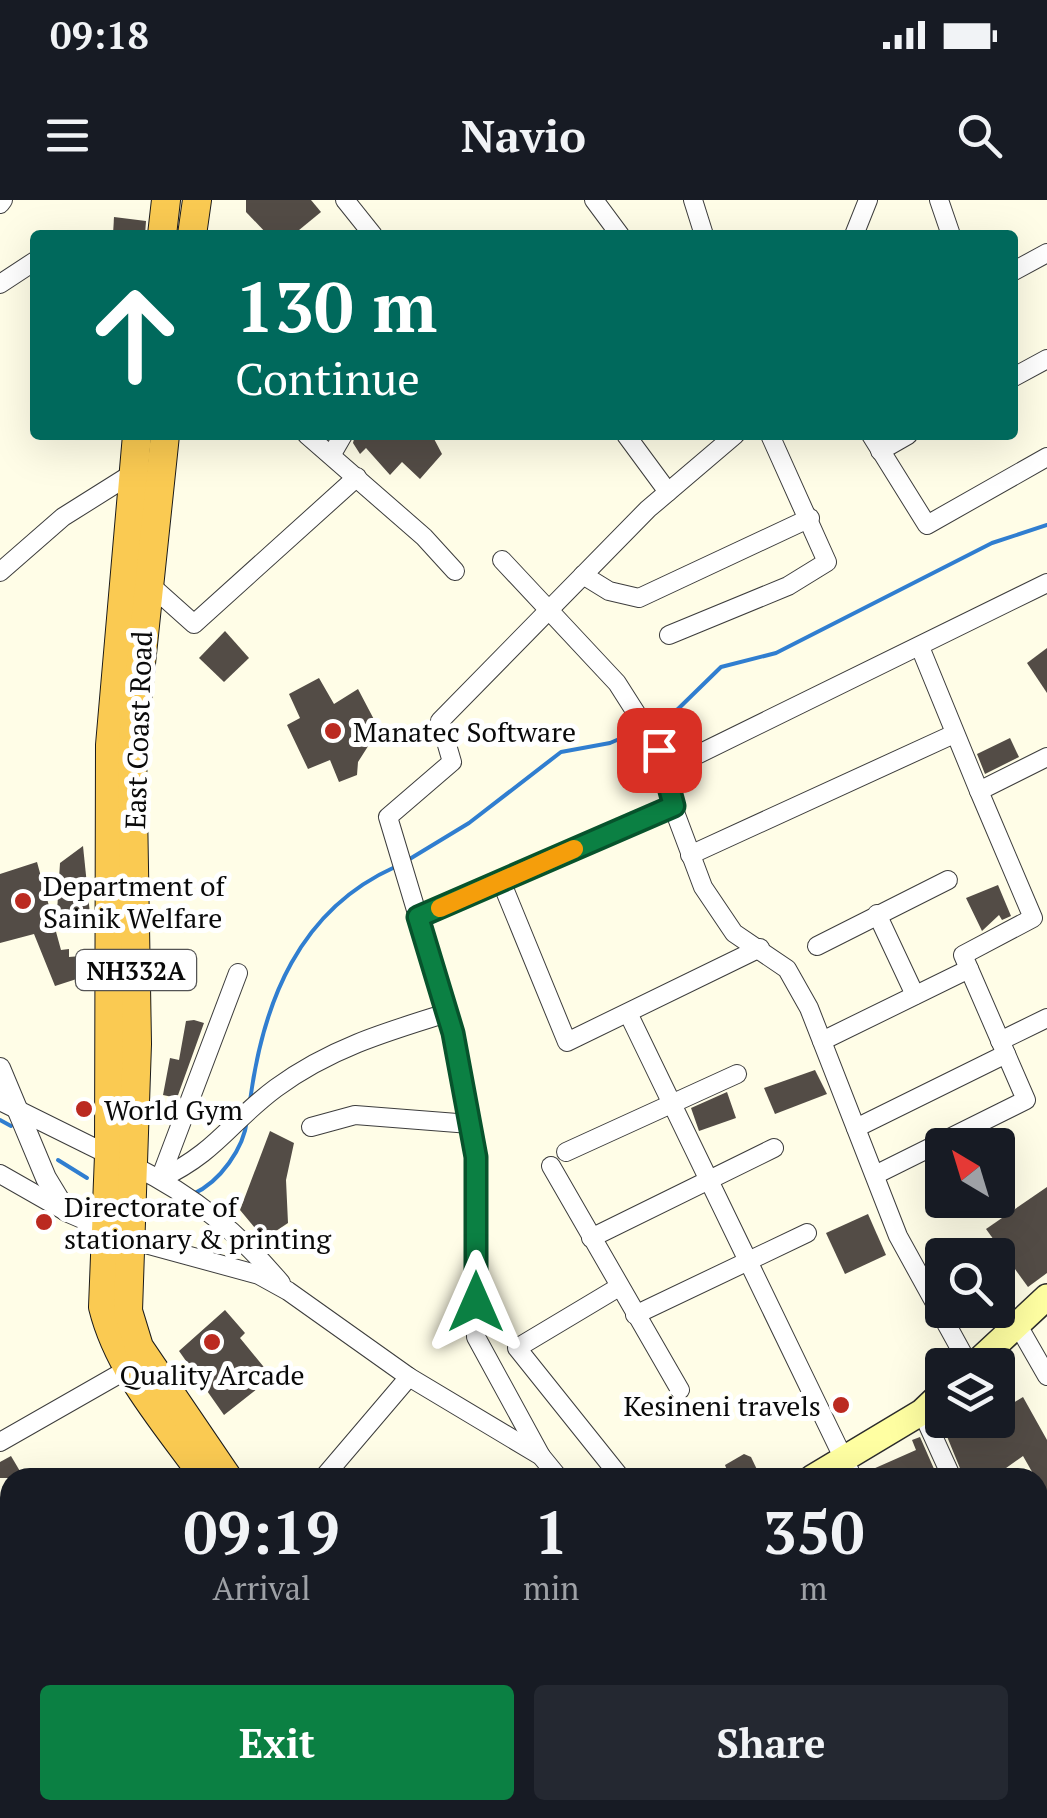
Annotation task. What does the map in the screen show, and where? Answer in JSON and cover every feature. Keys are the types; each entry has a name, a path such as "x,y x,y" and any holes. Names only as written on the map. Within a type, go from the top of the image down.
{"highway":[{"path":"163,230 166,200"},
{"path":"193,230 196,200"},
{"name":"East Coast Road","path":"136,440 110,745 122,1160 118,1234 103,1308 109,1332 128,1369 198,1468"},
{"name":"East Coast Road","path":"122,1160 138,1044 132,749 164,440"},
{"name":"East Coast Road","path":"118,1234 128,1312 140,1347 221,1468"}],"main road":[{"path":"989,1348 1047,1297"},
{"path":"850,1468 925,1409"}],"street":[{"path":"345,200 368,228"},
{"path":"594,200 616,230"},
{"path":"694,200 703,230"},
{"path":"856,230 868,200"},
{"path":"946,202 949,230"},
{"path":"1018,269 1047,253"},
{"path":"0,284 30,263"},
{"path":"1018,375 1047,358"},
{"path":"314,440 455,571"},
{"path":"332,454 340,440"},
{"path":"630,440 668,492"},
{"path":"551,1468 476,1338 476,1157 453,1033 388,817 452,762 440,721 723,440"},
{"path":"669,635 788,586 826,562 810,518 772,440"},
{"path":"876,443 927,525 1047,457"},
{"path":"0,572 63,517 133,473"},
{"path":"147,582 194,624 357,477"},
{"path":"583,575 609,591 640,598 810,518"},
{"path":"502,560 617,683 659,750 690,856 704,887 734,933 788,969 822,1041 898,1236 961,1348"},
{"path":"664,771 1047,583"},
{"path":"875,1175 1026,1100 963,955 1033,918 920,647"},
{"path":"690,856 954,734"},
{"path":"978,791 1047,757"},
{"path":"418,917 674,806"},
{"path":"817,946 948,880"},
{"path":"501,881 567,1042 760,948"},
{"path":"878,914 915,995"},
{"path":"822,1041 969,969"},
{"path":"160,1179 238,973"},
{"path":"628,1013 849,1468"},
{"path":"160,1179 197,1162 277,1088 346,1044 447,1014"},
{"path":"856,1128 1003,1047 1047,1018"},
{"path":"0,1068 9,1106 66,1211"},
{"path":"566,1152 737,1074"},
{"path":"9,1106 191,1195 252,1249 288,1291"},
{"path":"311,1127 355,1115 470,1124"},
{"path":"591,1238 774,1148"},
{"path":"551,1166 680,1390"},
{"path":"0,1174 66,1211 118,1234 259,1275 288,1291 409,1377 541,1456"},
{"path":"635,1315 807,1233"},
{"path":"613,1468 517,1348 620,1287"},
{"path":"1016,1322 1047,1376"},
{"path":"0,1442 128,1369"},
{"path":"331,1468 409,1377"},
{"path":"922,1412 947,1468"}],"building":[{"path":"246,200 311,200 321,212 299,230 263,230 246,212"},
{"path":"114,217 146,221 145,230 113,230"},
{"path":"435,440 442,454 420,479 402,462 390,475 366,448 360,454 353,443"},
{"path":"225,631 249,658 224,682 199,658"},
{"path":"1047,648 1047,693 1027,663"},
{"name":"Manatec Software","path":"319,678 334,704 358,689 379,729 358,762 357,775 339,782 330,760 308,769 287,725 300,718 289,694"},
{"path":"1010,738 1019,757 985,774 977,754"},
{"path":"83,846 91,924 56,928 60,863"},
{"name":"Department of Sainik Welfare","path":"37,862 61,950 69,949 69,957 92,955 92,974 55,986 34,934 0,943 0,874"},
{"path":"998,885 1011,916 1002,920 999,915 982,931 966,898"},
{"path":"186,1021 204,1023 177,1098 163,1095 170,1058 179,1060"},
{"path":"815,1070 827,1094 775,1114 764,1088"},
{"path":"727,1092 736,1118 699,1131 691,1108"},
{"path":"270,1131 294,1143 286,1180 288,1223 264,1239 240,1210"},
{"path":"1047,1187 1047,1273 1028,1287 1015,1269 1015,1238 993,1238 986,1229 1002,1218 1015,1218 1015,1209"},
{"path":"868,1214 886,1255 845,1274 826,1233"},
{"path":"225,1310 245,1333 240,1338 272,1377 224,1415 179,1351"},
{"path":"1023,1397 1047,1440 1047,1468 1030,1468 1023,1456 1006,1468 960,1468 948,1438 1015,1438 1015,1402"},
{"path":"920,1437 934,1468 875,1468 916,1450 912,1440"},
{"path":"744,1454 751,1457 756,1468 726,1468 725,1465"},
{"path":"11,1456 18,1468 0,1468 0,1462"}],"waterway":[{"path":"648,725 678,709 721,667 776,653 992,543 1047,525"},
{"path":"408,860 469,823 561,752 610,743 640,730"},
{"path":"250,1101 265,1029 291,963 334,908 362,885 395,867"},
{"path":"0,1120 11,1126"},
{"path":"193,1194 229,1163 247,1120"},
{"path":"58,1160 87,1178"},
{"path":"148,1214 180,1200"}],"slow traffic":[{"path":"440,908 574,849"}],"place":[{"name":"Manatec Software","path":"333,731"},
{"name":"Department of Sainik Welfare","path":"23,901"},
{"name":"World Gym","path":"84,1109"},
{"name":"Directorate of stationary & printing","path":"44,1222"},
{"name":"Quality Arcade","path":"212,1342"},
{"name":"Kesineni travels","path":"841,1405"}],"route":[{"path":"476,1302 476,1157 453,1033 418,917 674,806 659,750"}]}
